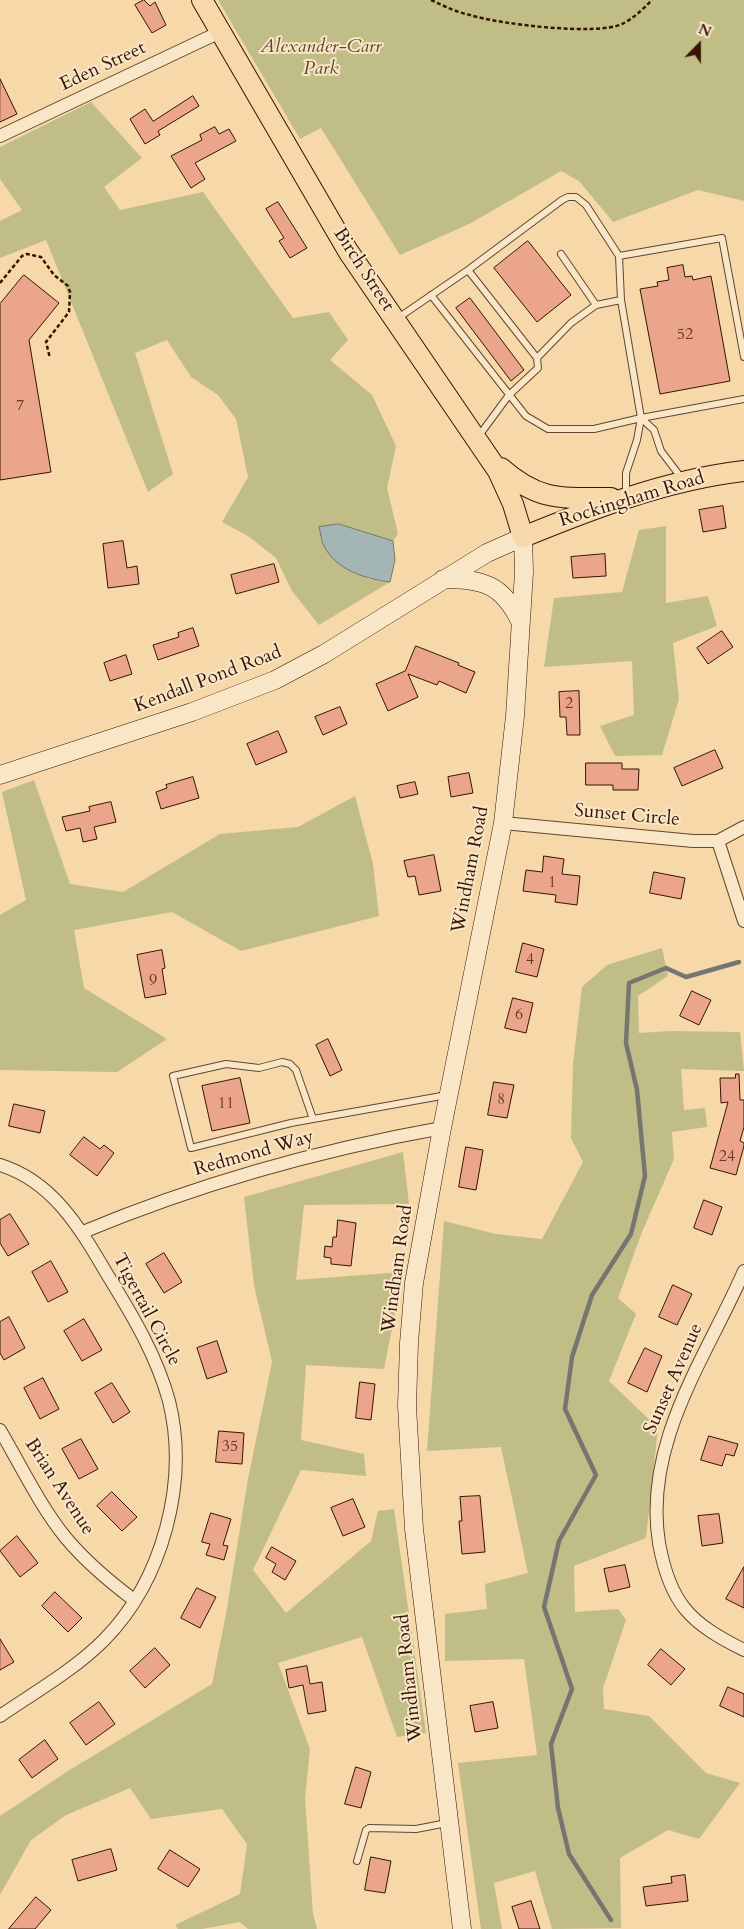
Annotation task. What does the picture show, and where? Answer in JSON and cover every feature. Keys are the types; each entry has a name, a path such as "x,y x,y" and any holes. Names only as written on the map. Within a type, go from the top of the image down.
{"main road":[{"name":"Birch Street","path":"202,0 348,251 490,458 507,487 522,537"},
{"path":"490,458 516,481 542,495 571,498 626,498"},
{"name":"Rockingham Road","path":"522,537 626,498 715,474 744,471"}],"street":[{"name":"Eden Street","path":"0,136 220,32"},
{"name":"Kendall Pond Road","path":"0,775 206,707 275,680 324,654 487,552 522,537"},
{"name":"Windham Road","path":"462,1929 414,1529 407,1406 408,1343 414,1283 442,1128 503,823 514,725 524,572 522,537"},
{"path":"443,579 475,580 495,588 504,595 520,621"},
{"name":"Sunset Circle","path":"503,823 693,841 718,841 744,827"},
{"path":"718,841 744,921"},
{"name":"Redmond Way","path":"83,1232 160,1202 296,1160 372,1140 442,1128"},
{"name":"Tigertail Circle","path":"0,1165 27,1176 42,1187 67,1212 83,1232 148,1346 164,1385 172,1423 174,1474 170,1514 158,1552 134,1600 115,1627 86,1655 0,1716"},
{"name":"Sunset Avenue","path":"744,1271 676,1415 660,1467 656,1510 662,1555 677,1599 704,1629 744,1650"},
{"name":"Brian Avenue","path":"0,1430 52,1518 67,1538 90,1563 134,1600"}],"lane":[{"path":"396,320 468,270 518,231 568,197 576,197 586,205 619,256 621,300 641,418 637,440 626,473 626,498"},
{"path":"619,256 722,238 744,357"},
{"path":"561,254 596,305"},
{"path":"468,270 537,358 538,368 509,395 477,439"},
{"path":"431,295 526,416 548,429 594,429 744,398"},
{"path":"537,358 558,335 596,305 621,300"},
{"path":"641,418 654,430 661,451 684,482"},
{"path":"313,1119 296,1070 290,1064 282,1062 250,1068 226,1064 173,1076 191,1148 313,1119 449,1095"},
{"path":"357,1861 366,1830 369,1828 416,1829 448,1823"}],"path":[{"path":"431,0 450,9 489,19 588,29 606,28 621,24 652,0"},
{"path":"0,283 22,256 27,254 41,257 54,275 68,286 70,292 69,312 46,342 50,358"}],"green space":[{"name":"Alexander-Carr Park","path":"218,0 744,0 744,201 698,190 613,222 579,181 561,171 471,223 400,255 321,128 300,139"},
{"path":"91,102 142,158 104,187 120,210 203,192 293,318 329,312 348,340 330,360 372,395 396,446 387,488 398,534 393,541 339,524 319,528 368,579 390,582 319,625 292,591 276,558 248,536 222,522 248,477 236,419 218,395 191,377 167,340 135,353 173,474 148,492 46,240 0,258 0,221 22,210 0,179 0,147"},
{"path":"666,526 666,603 708,596 717,626 673,643 679,699 662,755 615,756 600,726 634,715 632,661 544,667 554,598 622,592 639,530"},
{"path":"34,780 70,884 123,892 220,834 298,827 355,796 373,864 379,916 241,951 172,912 74,930 84,988 167,1039 117,1072 0,1070 0,915 26,900 2,792"},
{"path":"662,948 668,976 638,996 639,1033 670,1031 740,1032 744,1071 681,1069 684,1110 705,1108 707,1127 672,1132 674,1159 642,1232 618,1298 636,1314 609,1381 658,1428 646,1538 574,1566 575,1612 618,1609 626,1620 603,1688 604,1709 649,1716 706,1773 740,1783 699,1839 668,1830 620,1858 621,1928 552,1929 535,1871 494,1883 502,1929 481,1929 458,1763 537,1755 524,1659 445,1661 445,1614 487,1609 485,1584 528,1573 501,1447 427,1451 444,1221 496,1234 542,1239 583,1162 571,1138 573,1064 582,987 607,965"},
{"path":"403,1152 409,1204 304,1205 296,1280 403,1272 384,1369 306,1365 301,1440 364,1454 366,1476 301,1470 253,1570 286,1613 371,1541 378,1511 394,1509 426,1733 397,1737 362,1637 278,1663 310,1749 305,1798 313,1914 317,1929 248,1929 240,1922 202,1929 178,1929 175,1925 240,1894 247,1844 222,1809 151,1819 130,1788 66,1815 31,1840 0,1895 0,1816 68,1771 212,1684 226,1614 248,1479 272,1362 254,1285 244,1197"}],"shaded area":[{"path":"339,524 393,541 395,560 390,582 352,572 329,554 323,544 319,527"}],"building":[{"path":"144,0 150,6 155,2 166,25 152,33 135,5"},
{"path":"0,79 17,114 0,122"},
{"path":"193,96 199,106 158,131 160,135 145,144 130,119 145,109 153,121"},
{"path":"215,127 219,134 229,129 236,141 195,163 205,179 191,188 171,156 202,140 200,135"},
{"path":"278,202 307,248 290,258 279,241 284,238 266,209"},
{"path":"528,241 571,295 537,322 494,268"},
{"path":"683,265 685,277 692,276 693,280 711,276 730,381 660,394 640,289 658,286 657,282 669,280 667,268"},
{"path":"24,275 59,303 29,340 51,472 0,480 0,304"},
{"path":"470,298 524,370 511,381 456,308"},
{"path":"723,506 726,528 703,532 699,510"},
{"path":"123,541 127,568 137,566 139,584 108,588 103,544"},
{"path":"605,554 606,576 573,578 571,557"},
{"path":"274,564 279,582 236,594 231,575"},
{"path":"193,628 199,646 158,660 153,645 179,637 178,633"},
{"path":"722,631 733,647 708,664 697,648"},
{"path":"416,646 459,663 458,665 475,672 466,693 439,681 437,685 408,674 418,697 388,711 376,684 405,671"},
{"path":"126,655 132,674 110,681 104,663"},
{"path":"579,691 580,735 567,735 566,717 560,717 559,692"},
{"path":"340,707 347,724 323,735 315,717"},
{"path":"278,731 287,752 256,765 247,744"},
{"path":"715,750 723,768 682,786 674,768"},
{"path":"586,763 622,763 622,769 639,769 638,790 613,790 613,785 586,785"},
{"path":"469,773 473,793 451,797 448,777"},
{"path":"193,777 199,798 161,809 156,792 167,788 166,785"},
{"path":"415,782 418,794 400,798 397,786"},
{"path":"111,802 116,822 94,827 97,839 83,842 80,828 66,831 62,817 90,811 89,807"},
{"path":"434,855 441,891 419,895 415,876 408,877 404,861"},
{"path":"544,856 564,859 562,874 580,876 577,905 555,902 556,895 523,891 526,870 542,872"},
{"path":"654,872 685,878 681,899 650,893"},
{"path":"523,943 544,949 537,977 516,972"},
{"path":"162,950 165,968 162,969 166,994 145,998 137,955"},
{"path":"692,991 711,1000 699,1025 680,1016"},
{"path":"513,998 533,1003 526,1033 505,1028"},
{"path":"328,1039 342,1070 330,1076 316,1045"},
{"path":"736,1074 739,1074 740,1100 744,1100 744,1127 740,1141 744,1143 744,1146 736,1175 710,1168 728,1102 721,1103 720,1078 735,1078"},
{"path":"240,1078 250,1123 212,1131 202,1086"},
{"path":"494,1082 514,1085 507,1118 488,1115"},
{"path":"14,1104 45,1111 40,1133 9,1126"},
{"path":"84,1137 100,1149 104,1145 114,1153 97,1176 70,1155"},
{"path":"466,1147 483,1150 476,1190 459,1187"},
{"path":"704,1200 722,1207 712,1235 694,1228"},
{"path":"10,1214 29,1244 8,1256 0,1243 0,1220"},
{"path":"338,1220 356,1223 351,1266 331,1264 331,1258 324,1257 325,1246 332,1247 333,1237 336,1237"},
{"path":"164,1253 182,1282 164,1293 146,1264"},
{"path":"51,1261 68,1292 48,1302 32,1272"},
{"path":"673,1285 692,1294 677,1325 659,1317"},
{"path":"9,1317 25,1348 4,1360 0,1353 0,1322"},
{"path":"84,1319 102,1350 82,1361 64,1331"},
{"path":"217,1341 227,1372 207,1379 197,1348"},
{"path":"645,1348 662,1356 647,1392 628,1383"},
{"path":"43,1378 59,1409 40,1419 24,1388"},
{"path":"360,1382 375,1384 371,1420 356,1418"},
{"path":"112,1383 130,1412 113,1423 95,1393"},
{"path":"219,1431 244,1433 242,1464 216,1462"},
{"path":"709,1436 738,1444 734,1456 726,1454 722,1466 701,1460"},
{"path":"81,1439 98,1469 79,1479 62,1449"},
{"path":"112,1492 137,1517 122,1531 97,1506"},
{"path":"480,1496 485,1552 462,1554 459,1521 462,1521 460,1497"},
{"path":"353,1499 365,1527 343,1536 331,1508"},
{"path":"211,1513 231,1519 223,1545 228,1546 224,1560 206,1555 210,1544 202,1542"},
{"path":"719,1514 723,1543 702,1546 698,1516"},
{"path":"17,1536 38,1563 20,1577 0,1551"},
{"path":"272,1547 296,1561 285,1580 272,1572 276,1564 266,1558"},
{"path":"625,1565 630,1587 609,1592 604,1569"},
{"path":"744,1567 744,1608 726,1599"},
{"path":"197,1588 216,1597 200,1628 181,1618"},
{"path":"55,1592 82,1618 68,1632 42,1606"},
{"path":"0,1639 14,1662 0,1670"},
{"path":"155,1648 170,1665 145,1688 130,1671"},
{"path":"661,1649 685,1669 671,1685 648,1665"},
{"path":"307,1666 310,1684 322,1682 326,1711 308,1714 303,1685 289,1688 286,1670"},
{"path":"728,1687 744,1694 744,1717 720,1706"},
{"path":"99,1702 115,1724 86,1745 70,1723"},
{"path":"493,1702 498,1728 475,1732 470,1706"},
{"path":"45,1740 58,1759 32,1778 19,1760"},
{"path":"356,1767 371,1772 361,1808 345,1804"},
{"path":"111,1849 117,1870 78,1881 72,1860"},
{"path":"170,1850 200,1869 188,1887 158,1869"},
{"path":"371,1857 391,1861 385,1893 365,1890"},
{"path":"685,1875 688,1901 646,1906 643,1887 672,1883 671,1877"},
{"path":"36,1897 51,1910 35,1929 9,1929"},
{"path":"531,1901 540,1929 519,1929 512,1907"}],"waterway":[{"path":"611,1920 569,1854 558,1808 551,1744 572,1689 544,1607 559,1541 596,1475 565,1409 572,1357 592,1295 631,1234 645,1176 637,1090 626,1043 629,983 666,968 686,977 739,962"}]}
